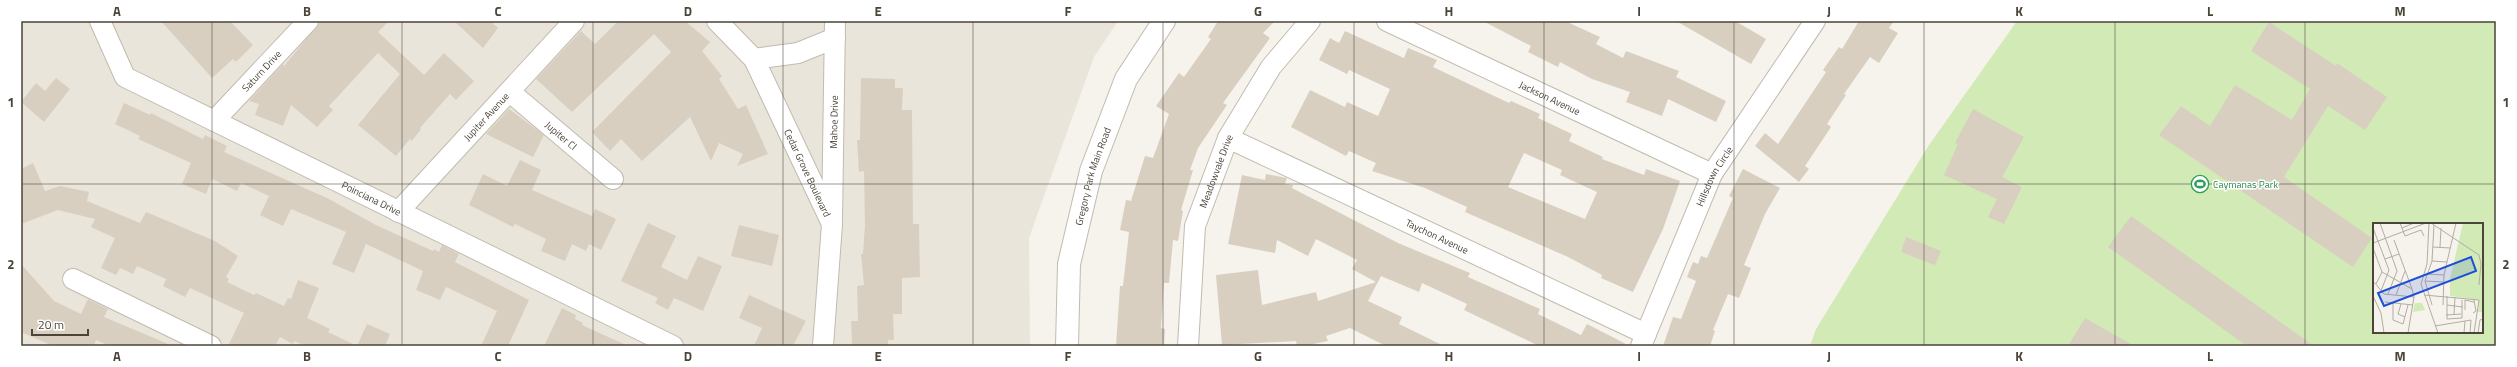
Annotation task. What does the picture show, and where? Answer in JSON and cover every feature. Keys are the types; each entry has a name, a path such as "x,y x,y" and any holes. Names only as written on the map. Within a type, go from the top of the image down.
{"street":[{"name":"Poinciana Drive","path":"100,21 125,77 673,346"},
{"name":"Saturn Drive","path":"214,121 308,21"},
{"name":"Jupiter Avenue","path":"398,212 574,21"},
{"name":"Cedar Grove Boulevard","path":"717,21 754,59 832,224 823,346"},
{"name":"Gregory Park Main Road","path":"1067,346 1069,264 1091,171 1126,79 1164,21"},
{"name":"Meadowvale Drive","path":"1188,346 1195,226 1228,138 1271,67 1310,21"},
{"name":"Jackson Avenue","path":"1387,21 1712,174"},
{"name":"Hillsdown Circle","path":"1643,340 1712,174 1813,21"},
{"path":"754,59 798,53 835,30"},
{"name":"Mahoe Drive","path":"832,224 835,30"},
{"name":"Jupiter Cl","path":"510,92 613,180"},
{"name":"Taychon Avenue","path":"1228,138 1643,340"},
{"path":"73,279 211,346"}],"shaded area":[{"path":"21,21 1118,21 1094,57 1029,238 1030,346 21,346"}],"green space":[{"name":"Caymanas Park","path":"2017,21 2496,21 2496,346 1810,346 1816,329 1929,145"}],"building":[{"path":"161,21 230,21 253,45 236,62 233,59 212,78"},
{"path":"321,21 389,21 378,32 424,75 444,53 474,81 456,100 450,94 420,128 421,129 412,141 410,139 396,156 358,125 400,74 378,53 329,106 333,110 317,127 291,105 283,126 255,115 259,104 249,101 283,64 284,66"},
{"path":"454,21 490,21 498,28 483,48"},
{"path":"618,21 685,21 710,42 702,51 722,76 719,79 738,109 746,105 768,154 737,166 743,154 719,143 711,161 690,117 642,161 621,139 610,151 592,132 671,52 654,34 572,112 536,79 581,31 595,44"},
{"path":"1218,21 1275,21 1263,33 1270,38 1223,103 1227,105 1198,148 1190,170 1193,170 1181,210 1183,211 1178,241 1173,240 1169,283 1164,283 1161,328 1165,329 1164,346 1116,346 1120,286 1123,286 1129,232 1120,230 1126,200 1131,201 1145,156 1153,158 1169,114 1156,106 1179,73 1184,77 1211,39 1208,37"},
{"path":"1483,21 1565,21 1600,37 1596,44 1623,58 1626,51 1679,71 1676,77 1726,101 1716,122 1668,99 1662,116 1626,102 1630,92 1592,79 1560,62 1558,67 1528,52 1531,46"},
{"path":"1676,21 1735,21 1766,39 1751,64"},
{"path":"1859,21 1894,21 1889,28 1898,33 1879,63 1870,57 1844,94 1846,95 1827,124 1831,127 1805,166 1809,169 1799,182 1755,146 1765,133 1778,144 1826,72 1823,70 1839,47 1842,49"},
{"path":"2269,22 2336,66 2337,63 2387,97 2365,130 2328,106 2284,177 2372,238 2353,267 2159,135 2181,106 2210,126 2235,85 2292,120 2310,89 2251,51"},
{"path":"1345,31 1404,58 1408,48 1437,60 1433,67 1509,103 1511,101 1540,114 1538,118 1572,134 1569,141 1603,157 1602,159 1644,175 1646,169 1680,181 1663,229 1633,292 1601,278 1602,275 1568,257 1465,212 1467,207 1425,188 1372,171 1376,163 1349,151 1346,156 1291,127 1310,90 1345,107 1347,102 1378,116 1390,89 1349,70 1347,74 1319,60 1330,38 1339,43","holes":["1524,153 1562,170 1560,175 1597,192 1585,219 1508,187"]},
{"path":"56,78 70,89 44,122 21,102 36,83 45,91"},
{"path":"861,78 895,79 895,88 903,88 902,110 912,110 913,224 919,224 920,277 902,278 902,314 893,314 894,340 888,340 888,346 852,346 851,321 858,321 857,286 864,285 861,254 863,254 865,225 864,171 859,172 857,140 860,140"},
{"path":"124,103 150,115 151,113 203,139 205,135 227,146 224,152 327,198 376,225 433,251 434,249 439,252 442,245 459,254 455,262 529,300 508,346 481,346 497,311 446,287 440,300 416,290 423,271 366,244 354,273 332,264 346,232 291,209 283,226 260,215 269,196 241,183 237,191 212,179 206,194 182,184 191,163 138,139 140,136 115,124"},
{"path":"509,109 544,135 533,157 486,134"},
{"path":"1973,109 2024,137 2002,177 2022,187 2004,224 1988,217 1997,199 1944,175 1958,144 1955,143"},
{"path":"520,160 541,170 532,190 592,216 595,209 616,219 601,250 589,244 586,251 572,244 565,261 541,251 546,239 515,224 513,227 469,205 483,174 507,186"},
{"path":"33,163 45,191 60,186 89,192 87,201 140,223 146,212 215,241 238,256 226,277 229,279 227,282 254,295 256,293 284,306 288,298 291,299 298,280 319,288 307,318 330,329 328,332 357,346 306,346 294,341 293,344 280,337 275,346 228,346 244,313 190,288 185,297 163,286 166,279 137,266 133,274 120,268 116,275 101,268 115,238 91,227 95,219 58,210 21,224 21,169"},
{"path":"1743,169 1780,188 1765,214 1744,265 1751,268 1739,298 1728,294 1713,330 1715,331 1710,346 1663,346 1673,317 1681,319 1696,281 1687,277 1693,262 1698,264 1701,256 1707,258 1733,198 1729,196"},
{"path":"1266,174 1287,178 1285,184 1293,185 1292,188 1398,243 1470,273 1468,277 1540,309 1538,314 1581,335 1587,324 1630,346 1539,346 1464,310 1467,304 1422,283 1419,292 1381,276 1368,301 1402,317 1399,324 1444,346 1386,346 1350,328 1326,336 1328,341 1303,346 1297,346 1296,341 1222,345 1216,275 1258,270 1262,305 1316,292 1318,301 1376,282 1352,269 1357,260 1316,239 1308,256 1277,240 1275,253 1228,244 1242,175 1265,180"},
{"path":"2131,216 2314,346 2247,346 2108,247"},
{"path":"648,223 676,236 661,267 687,280 698,256 722,266 703,311 674,298 668,310 655,303 658,298 621,281"},
{"path":"739,225 779,235 772,266 731,256"},
{"path":"1906,237 1941,251 1935,265 1901,252"},
{"path":"21,264 54,301 81,314 88,299 108,309 104,317 173,346 109,346 96,340 94,346 53,346 21,332"},
{"path":"749,295 806,321 793,346 754,346 762,328 739,318"},
{"path":"562,308 576,315 575,319 583,323 582,325 628,346 544,346"},
{"path":"2085,318 2134,346 2068,346"},
{"path":"367,324 390,334 385,346 357,346"}],"place":[{"name":"Caymanas Park","path":"2200,184"}]}
